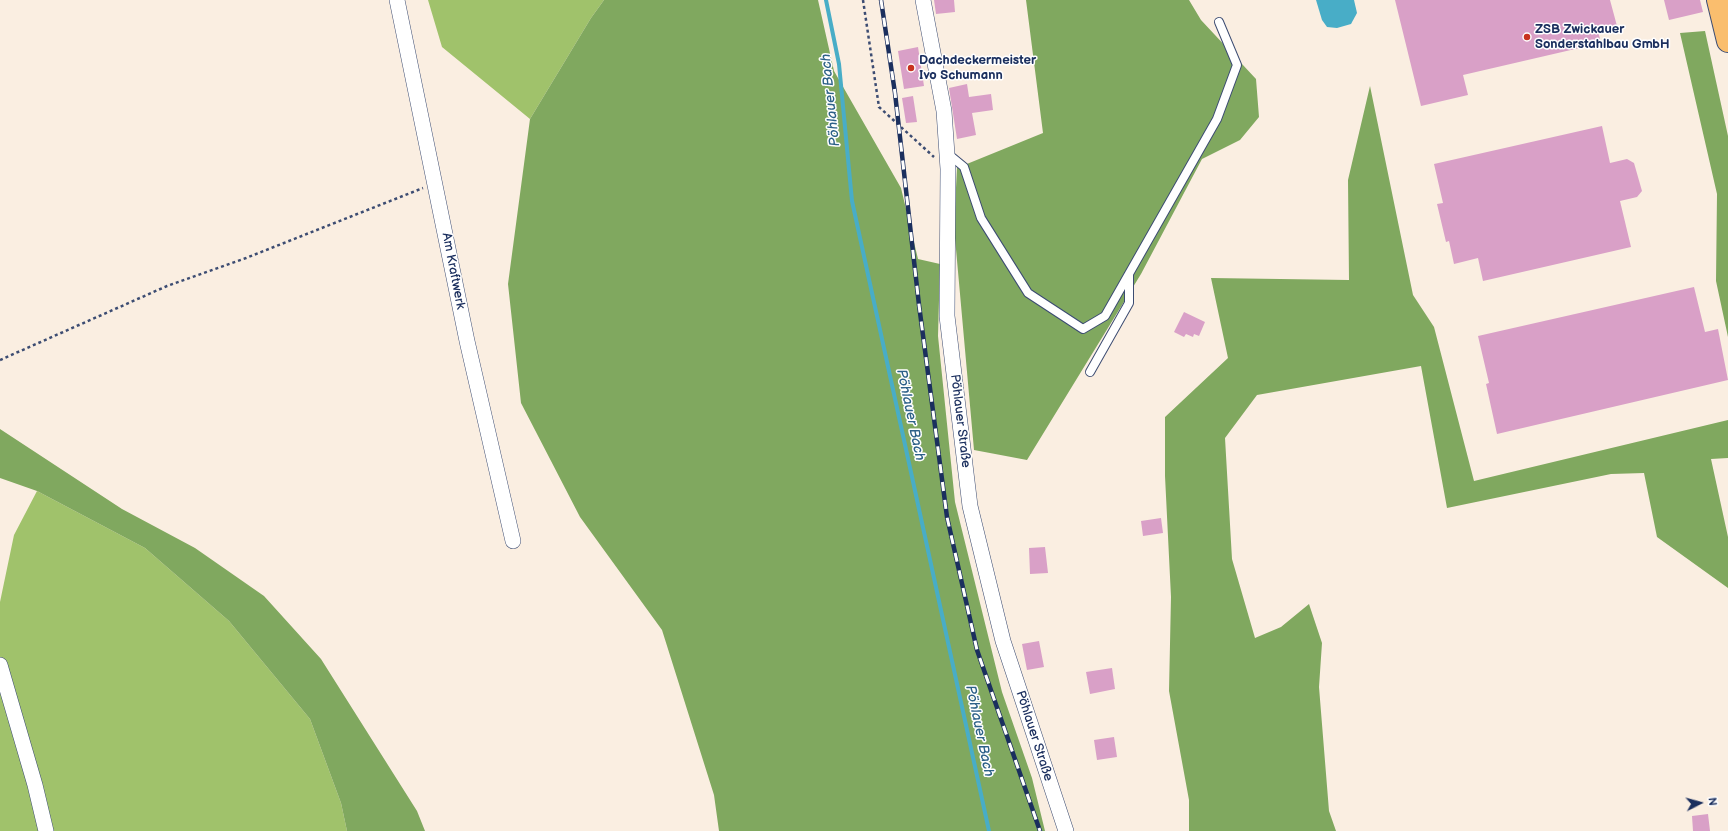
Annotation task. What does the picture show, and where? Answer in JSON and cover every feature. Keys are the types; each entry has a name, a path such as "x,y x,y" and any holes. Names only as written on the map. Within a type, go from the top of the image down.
{"main road":[{"path":"1718,0 1728,41"}],"street":[{"name":"Am Kraftwerk","path":"397,0 467,341 513,541"},
{"name":"Pöhlauer Straße","path":"923,0 944,110 948,169 947,316 970,506 1003,641 1066,831"},
{"path":"0,665 35,786 46,831"}],"lane":[{"path":"947,153 964,167 980,218 1028,293 1083,329 1105,316 1217,119 1237,65 1219,22"},
{"path":"1090,372 1129,303 1129,273"}],"path":[{"path":"863,0 879,107 948,169"},
{"path":"0,360 167,286 246,258 435,183"}],"green space":[{"path":"428,0 604,0 591,18 530,119 442,47"},
{"path":"604,0 818,0 834,71 901,188 918,259 940,264 938,336 955,502 1002,692 1032,778 1045,831 719,831 714,795 662,630 580,517 521,403 508,284 530,119 591,18"},
{"path":"1026,0 1189,0 1201,20 1256,79 1259,117 1240,140 1202,159 1141,274 1027,460 974,450 954,227 957,168 1043,133"},
{"path":"1705,31 1728,136 1728,337 1716,281 1717,194 1680,33"},
{"path":"1370,86 1413,295 1434,327 1474,481 1728,420 1728,458 1711,459 1728,537 1728,588 1657,537 1644,473 1611,474 1447,508 1421,366 1257,395 1225,438 1232,559 1255,638 1281,627 1309,604 1322,643 1319,687 1329,811 1336,831 1189,831 1189,800 1169,691 1171,597 1165,476 1165,417 1228,358 1211,278 1349,280 1348,180"},
{"path":"0,429 122,509 195,548 264,596 321,659 417,811 425,831 347,831 341,803 310,719 229,621 145,548 37,491 0,478"},
{"path":"37,491 145,548 229,621 310,719 341,803 347,831 0,831 0,602 14,535"}],"water":[{"path":"1316,0 1354,0 1357,13 1351,24 1337,28 1327,27 1322,20"}],"building":[{"path":"934,0 954,0 955,12 936,14"},
{"name":"ZSB Zwickauer Sonderstahlbau GmbH","path":"1395,0 1610,0 1617,26 1598,31 1601,43 1463,75 1468,95 1421,106"},
{"path":"1664,0 1700,0 1703,12 1669,20"},
{"name":"Dachdeckermeister Ivo Schumann","path":"918,47 924,86 904,89 898,51"},
{"path":"967,84 969,97 991,94 993,110 972,113 976,135 957,139 949,88"},
{"path":"913,96 917,122 906,123 902,98"},
{"path":"1602,126 1610,163 1627,159 1634,163 1642,191 1637,197 1620,201 1631,247 1483,281 1478,258 1454,264 1449,241 1446,242 1437,204 1443,203 1434,164"},
{"path":"1694,287 1705,332 1718,329 1728,380 1497,434 1486,384 1489,383 1478,336"},
{"path":"1184,312 1205,322 1199,336 1194,334 1193,337 1186,334 1184,337 1174,332"},
{"path":"1161,518 1163,533 1143,536 1141,521"},
{"path":"1045,547 1048,573 1030,574 1029,548"},
{"path":"1039,641 1044,667 1027,670 1022,644"},
{"path":"1112,668 1115,689 1090,694 1086,672"},
{"path":"1114,737 1117,757 1097,760 1094,740"},
{"path":"1708,814 1710,831 1693,831 1692,816"}],"waterway":[{"name":"Pöhlauer Bach","path":"826,0 839,64 852,201 989,831"}],"railway":[{"path":"881,0 895,93 919,305 947,517 977,650 1040,831"}],"place":[{"name":"ZSB Zwickauer Sonderstahlbau GmbH","path":"1527,37"},
{"name":"Dachdeckermeister Ivo Schumann","path":"911,68"}]}
